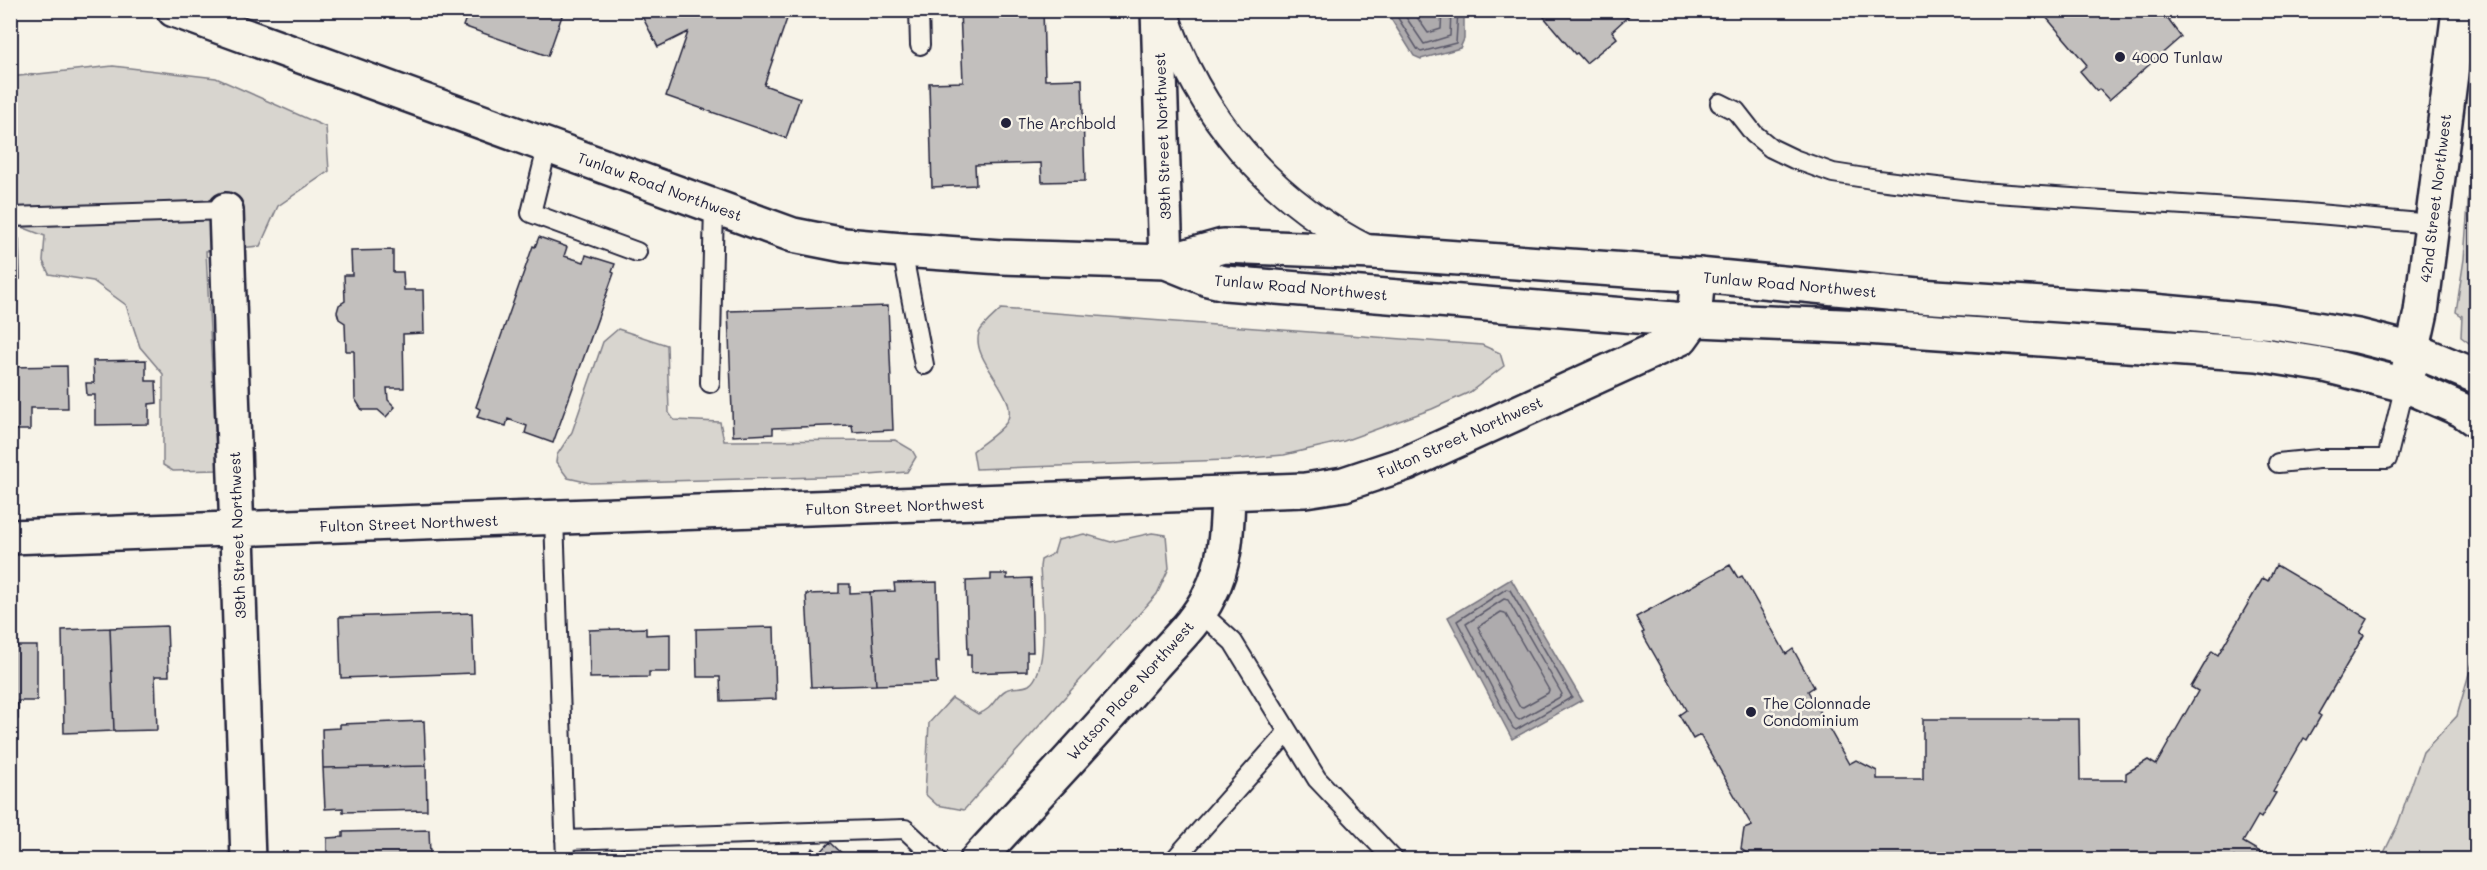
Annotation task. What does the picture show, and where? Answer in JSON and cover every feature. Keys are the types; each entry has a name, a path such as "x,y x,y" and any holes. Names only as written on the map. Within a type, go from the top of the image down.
{"street":[{"name":"Tunlaw Road Northwest","path":"174,10 548,144 793,235 844,245 1000,257 1166,262 1223,246 1373,252 1698,275 1919,296 2152,311 2274,322 2358,336 2413,350 2476,376"},
{"name":"39th Street Northwest","path":"1158,10 1166,262"},
{"path":"1164,10 1180,53 1195,84 1212,112 1239,148 1279,189 1310,215 1345,238 1373,252"},
{"name":"42nd Street Northwest","path":"2405,385 2421,312 2459,10"},
{"name":"39th Street Northwest","path":"226,210 249,860"},
{"name":"Tunlaw Road Northwest","path":"1166,262 1208,279 1225,283 1694,320 1866,327 2257,354 2325,364 2405,385 2462,410 2476,420"},
{"path":"1694,320 1698,275"},
{"name":"Fulton Street Northwest","path":"10,537 1305,490 1344,484 1399,466 1663,348 1681,338 1694,320"},
{"name":"Watson Place Northwest","path":"977,860 1131,692 1200,612 1210,596 1222,563 1227,527 1228,494"}],"lane":[{"path":"919,10 920,45"},
{"path":"1720,103 1736,111 1754,134 1771,148 1794,159 1833,172 1867,178 1979,192 2295,212 2433,224"},
{"path":"548,144 531,213 637,252"},
{"path":"710,383 714,205"},
{"path":"10,217 226,210"},
{"path":"902,250 924,365"},
{"path":"2278,463 2319,459 2387,459 2405,385"},
{"path":"554,518 566,860"},
{"path":"1200,612 1233,642 1287,734 1317,779 1394,860"},
{"path":"1174,860 1287,734"},
{"path":"565,840 905,829 938,860"}],"shaded area":[{"path":"113,66 216,78 326,127 329,171 278,206 260,246 206,251 217,470 173,471 163,465 163,374 140,347 126,305 93,281 49,274 43,261 45,236 11,223 10,77"},
{"path":"2476,95 2476,348 2461,337 2462,316 2456,312 2464,259"},
{"path":"1001,309 1482,345 1500,353 1504,366 1470,392 1432,409 1344,441 1284,455 1227,460 976,469 973,451 1003,427 1009,413 1008,402 982,356 978,344 979,333"},
{"path":"618,329 667,345 669,413 674,420 720,422 724,441 895,440 912,450 916,457 907,472 856,476 590,483 568,478 556,462 557,455 572,432 603,342"},
{"path":"1152,533 1166,535 1169,568 1157,594 964,810 937,805 925,794 929,723 952,698 978,714 991,706 1006,690 1029,685 1036,677 1040,664 1043,630 1041,560 1054,553 1058,540 1084,534 1111,542"},
{"path":"2476,649 2476,859 2381,859 2398,824 2423,752 2457,716"}],"water":[{"path":"1386,11 1464,11 1464,39 1460,48 1421,59 1414,56"},
{"path":"1511,579 1582,700 1512,739 1448,617"}],"building":[{"path":"469,10 564,10 548,56 463,26"},
{"path":"654,10 790,10 764,85 800,98 786,138 666,96 688,32 658,47 642,16"},
{"name":"The Archbold","path":"960,10 1043,10 1045,80 1082,79 1085,181 1042,182 1041,163 975,165 976,185 932,187 929,83 963,82"},
{"path":"1538,10 1635,10 1612,31 1617,38 1586,63 1577,53 1575,54"},
{"name":"4000 Tunlaw","path":"2040,10 2161,10 2181,37 2109,100 2099,89 2097,91 2080,71 2087,65"},
{"path":"539,237 567,247 564,256 584,262 586,255 615,264 612,272 614,273 553,443 525,433 527,426 508,419 506,426 477,417 480,409 476,407 533,246 535,247"},
{"path":"10,239 19,239 20,279 10,280"},
{"path":"393,250 393,272 403,272 404,290 423,290 424,333 403,334 404,388 387,388 388,400 395,407 386,417 378,410 362,410 355,399 354,351 346,351 345,323 339,319 337,312 339,305 345,301 344,275 352,275 351,251"},
{"path":"888,306 893,430 853,432 852,425 773,428 773,434 733,436 728,311"},
{"path":"146,360 146,381 156,381 157,403 149,404 149,424 95,425 95,395 87,395 86,383 94,383 93,361"},
{"path":"67,366 68,408 30,408 30,430 10,430 10,367"},
{"name":"The Colonnade Condominium","path":"1730,565 1738,578 1742,576 1786,654 1793,649 1814,687 1808,691 1849,764 1856,760 1877,771 1877,779 1923,779 1923,719 2079,719 2080,780 2126,780 2126,773 2148,760 2156,765 2198,691 2191,687 2212,651 2218,655 2263,578 2268,581 2276,565 2368,619 2360,633 2364,635 2318,714 2321,716 2307,740 2304,738 2273,792 2276,793 2261,818 2258,816 2243,842 2267,856 2264,860 2239,860 2234,857 2233,860 1745,860 1748,854 1741,849 1744,829 1752,826 1700,735 1693,739 1679,715 1686,710 1642,633 1644,632 1636,617"},
{"path":"991,574 1007,574 1007,579 1031,578 1033,652 1027,652 1027,671 971,673 971,654 968,654 966,581 991,580"},
{"path":"937,582 939,662 936,662 937,683 876,685 870,592 895,591 894,583"},
{"path":"839,584 850,584 850,593 870,592 876,685 811,687 806,594 839,593"},
{"path":"472,613 474,673 341,678 339,617"},
{"path":"167,626 169,676 155,676 157,730 114,731 110,628"},
{"path":"774,627 776,699 721,701 720,677 697,677 696,629"},
{"path":"110,628 114,731 64,733 62,630"},
{"path":"646,628 646,635 670,634 670,672 649,672 649,677 590,678 589,630"},
{"path":"10,642 12,646 37,646 37,701 18,701 18,719 10,719"},
{"path":"424,721 426,766 323,768 322,729 340,728 340,724"},
{"path":"426,766 427,810 343,812 343,808 325,809 323,768"},
{"path":"429,830 430,854 442,853 443,860 327,860 327,838 343,837 343,832"},
{"path":"830,842 849,860 802,860 813,848 819,854"}],"place":[{"name":"4000 Tunlaw","path":"2120,57"},
{"name":"The Archbold","path":"1006,123"},
{"name":"The Colonnade Condominium","path":"1751,712"}]}
